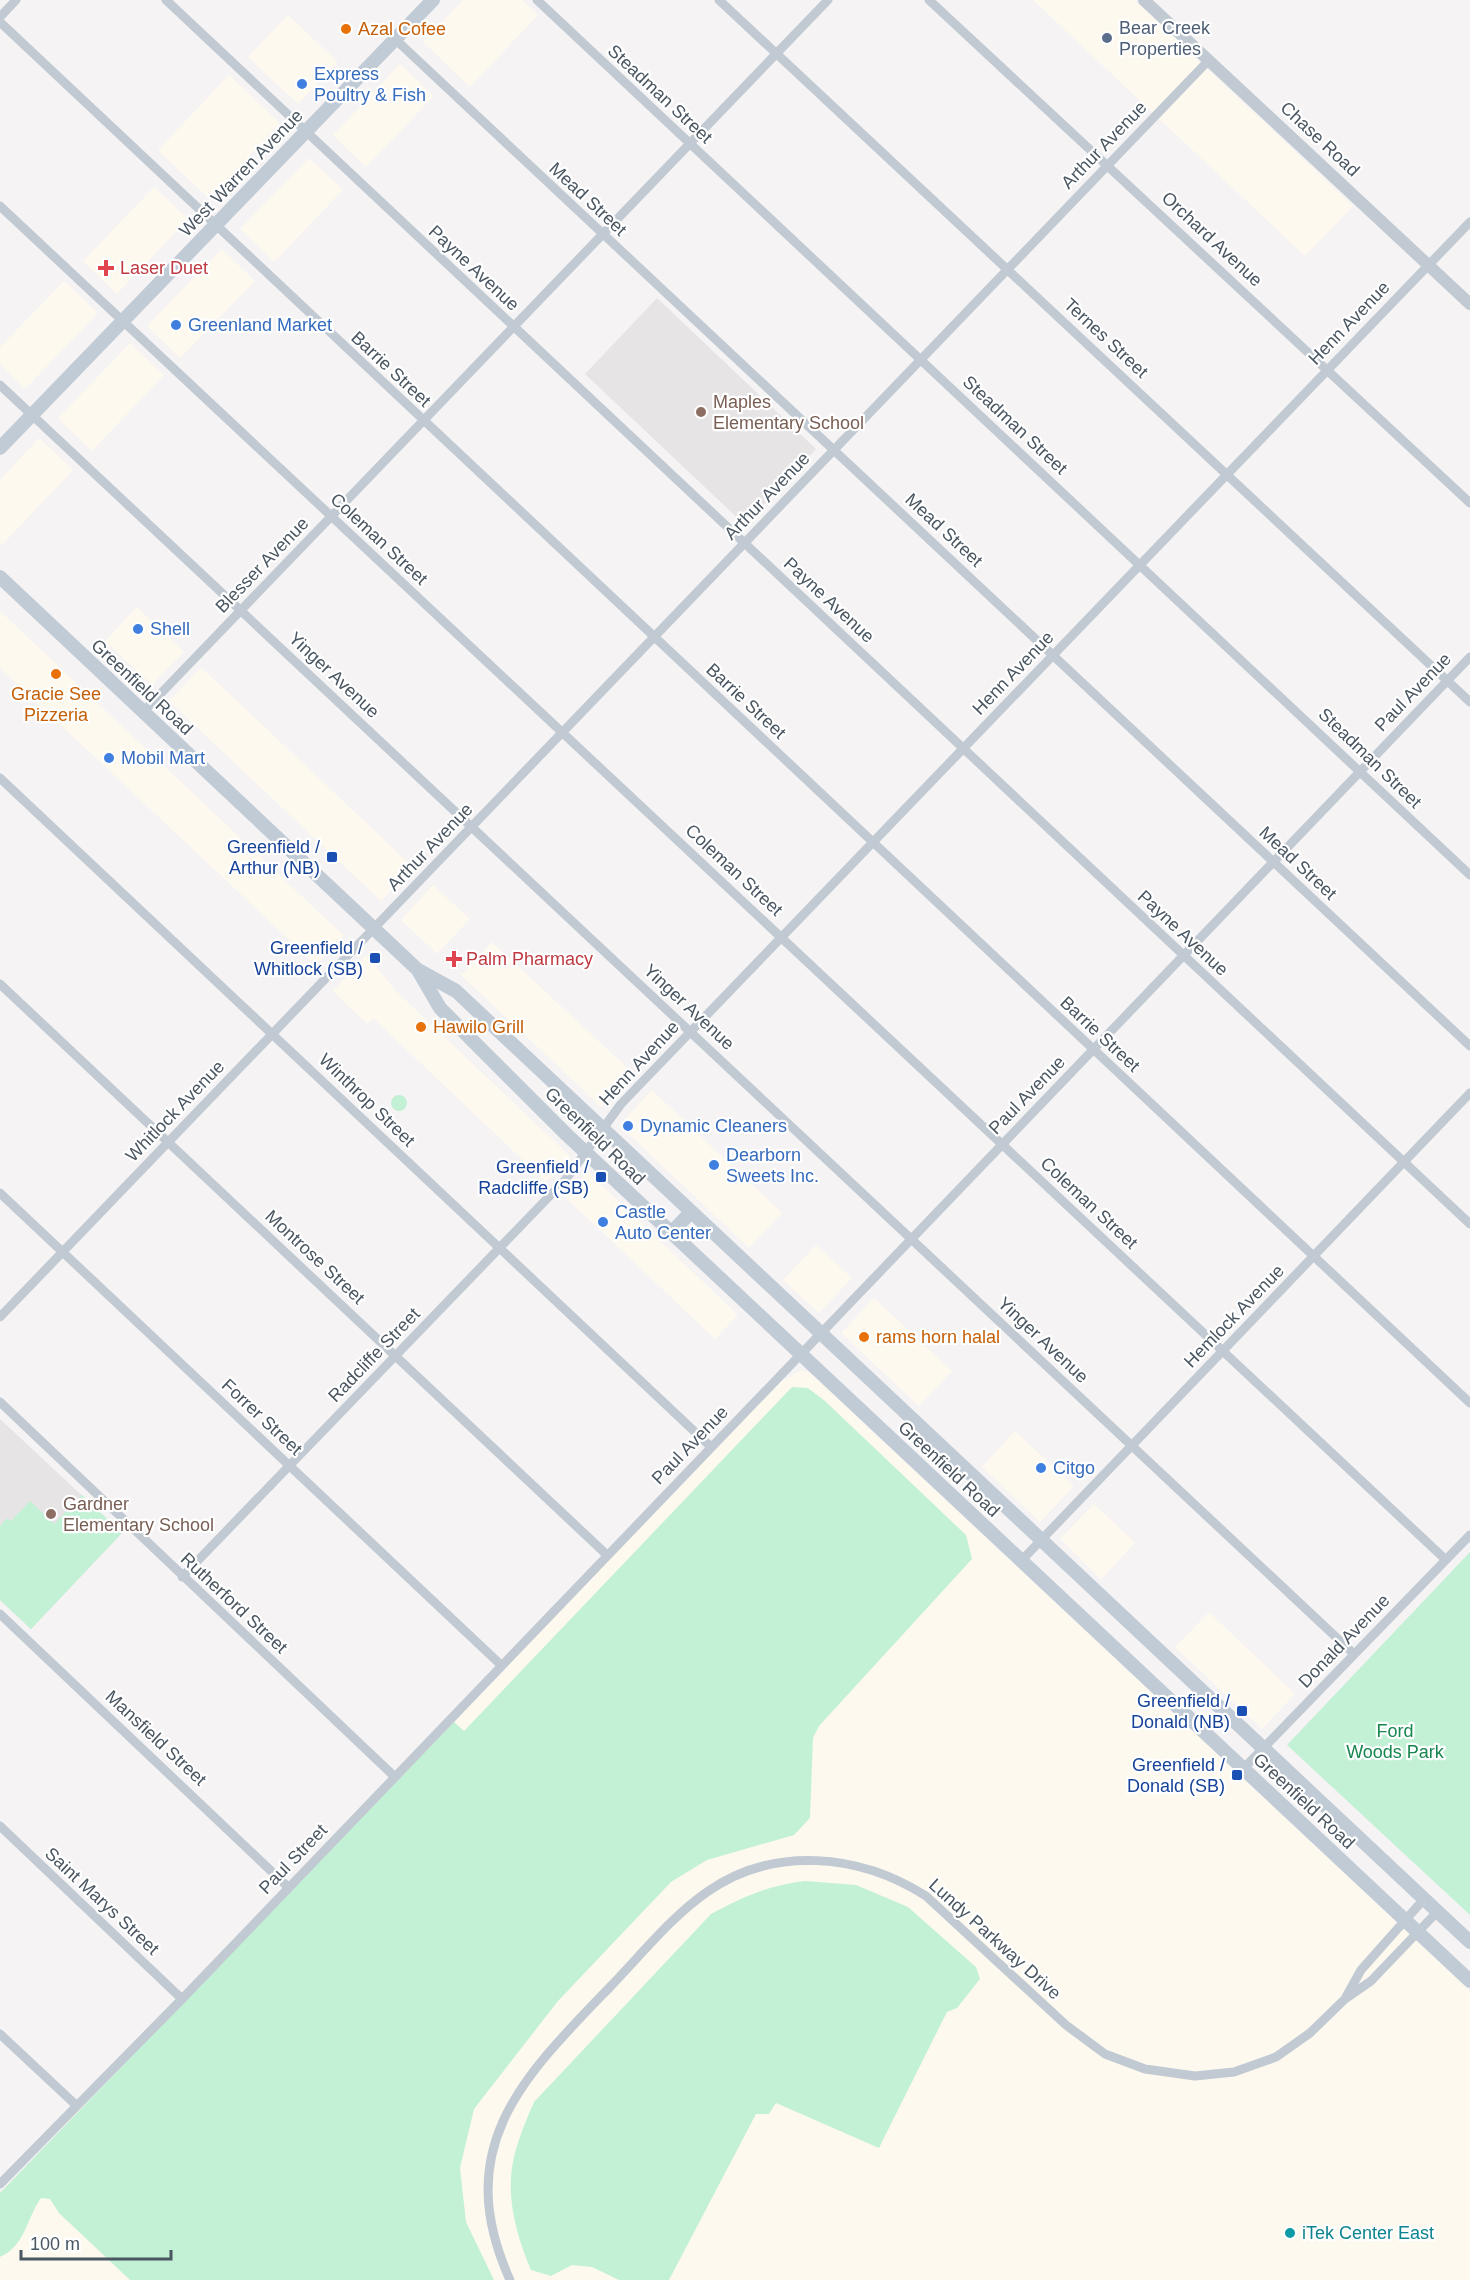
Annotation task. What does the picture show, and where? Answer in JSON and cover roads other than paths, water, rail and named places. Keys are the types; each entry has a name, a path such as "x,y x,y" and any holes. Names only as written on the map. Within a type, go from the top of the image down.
{"main road":[{"name":"West Warren Avenue","path":"0,448 433,0"},
{"name":"Greenfield Road","path":"0,577 418,970 456,991 1470,1942"},
{"name":"Greenfield Road","path":"418,970 440,1008 586,1153 1470,1981"},
{"path":"671,1233 691,1212"}],"street":[{"path":"0,17 16,0"},
{"name":"Payne Avenue","path":"166,0 1470,1224"},
{"name":"Ternes Street","path":"719,0 1228,473 1470,702"},
{"name":"Blesser Avenue","path":"143,712 828,0"},
{"name":"Orchard Avenue","path":"929,0 1470,503"},
{"name":"Chase Road","path":"1144,0 1470,304"},
{"name":"Steadman Street","path":"541,1 690,145 1470,875"},
{"name":"Barrie Street","path":"0,22 214,226 1470,1403"},
{"name":"Mead Street","path":"395,39 1470,1046"},
{"name":"Arthur Avenue","path":"374,929 1209,60"},
{"name":"Coleman Street","path":"0,206 1446,1560"},
{"name":"Henn Avenue","path":"586,1153 621,1104 1470,222"},
{"name":"Yinger Avenue","path":"0,385 1354,1654"},
{"name":"Paul Avenue","path":"607,1555 1470,657"},
{"name":"Winthrop Street","path":"0,777 711,1447"},
{"name":"Whitlock Avenue","path":"0,1317 374,929"},
{"name":"Montrose Street","path":"0,984 607,1555"},
{"name":"Hemlock Avenue","path":"1021,1561 1470,1093"},
{"name":"Radcliffe Street","path":"182,1577 566,1179 586,1153"},
{"name":"Forrer Street","path":"0,1193 501,1665"},
{"name":"Rutherford Street","path":"0,1402 395,1777"},
{"name":"Donald Avenue","path":"1243,1769 1470,1535"},
{"name":"Paul Street","path":"0,2184 182,1999 607,1555"},
{"name":"Mansfield Street","path":"0,1614 288,1887"},
{"name":"Saint Marys Street","path":"0,1826 182,1999"},
{"name":"Lundy Parkway Drive","path":"510,2280 499,2256 490,2214 489,2172 499,2128 515,2096 533,2069 680,1915 708,1891 740,1874 782,1862 826,1860 871,1868 902,1881 926,1896 1066,2025 1105,2054 1145,2069 1195,2076 1234,2072 1276,2057 1310,2033 1345,1999 1371,1981 1438,1911"},
{"name":"Lundy Parkway Drive","path":"1345,1999 1361,1970 1425,1899"},
{"path":"0,2034 77,2106"}],"place":[{"name":"Azal Cofee","path":"346,29"},
{"name":"Bear Creek Properties","path":"1107,38"},
{"name":"Express Poultry & Fish","path":"302,84"},
{"name":"Laser Duet","path":"106,268"},
{"name":"Greenland Market","path":"176,325"},
{"name":"Maples Elementary School","path":"701,412"},
{"name":"Shell","path":"138,629"},
{"name":"Gracie See Pizzeria","path":"56,674"},
{"name":"Mobil Mart","path":"109,758"},
{"name":"Greenfield / Arthur (NB)","path":"332,857"},
{"name":"Greenfield / Whitlock (SB)","path":"375,958"},
{"name":"Palm Pharmacy","path":"454,959"},
{"name":"Hawilo Grill","path":"421,1027"},
{"name":"Dynamic Cleaners","path":"628,1126"},
{"name":"Dearborn Sweets Inc.","path":"714,1165"},
{"name":"Greenfield / Radcliffe (SB)","path":"601,1177"},
{"name":"Castle Auto Center","path":"603,1222"},
{"name":"rams horn halal","path":"864,1337"},
{"name":"Citgo","path":"1041,1468"},
{"name":"Gardner Elementary School","path":"51,1514"},
{"name":"Greenfield / Donald (NB)","path":"1242,1711"},
{"name":"Greenfield / Donald (SB)","path":"1237,1775"},
{"name":"iTek Center East","path":"1290,2233"}],"park label":[{"name":"Ford Woods Park","path":"1395,1741"}]}
